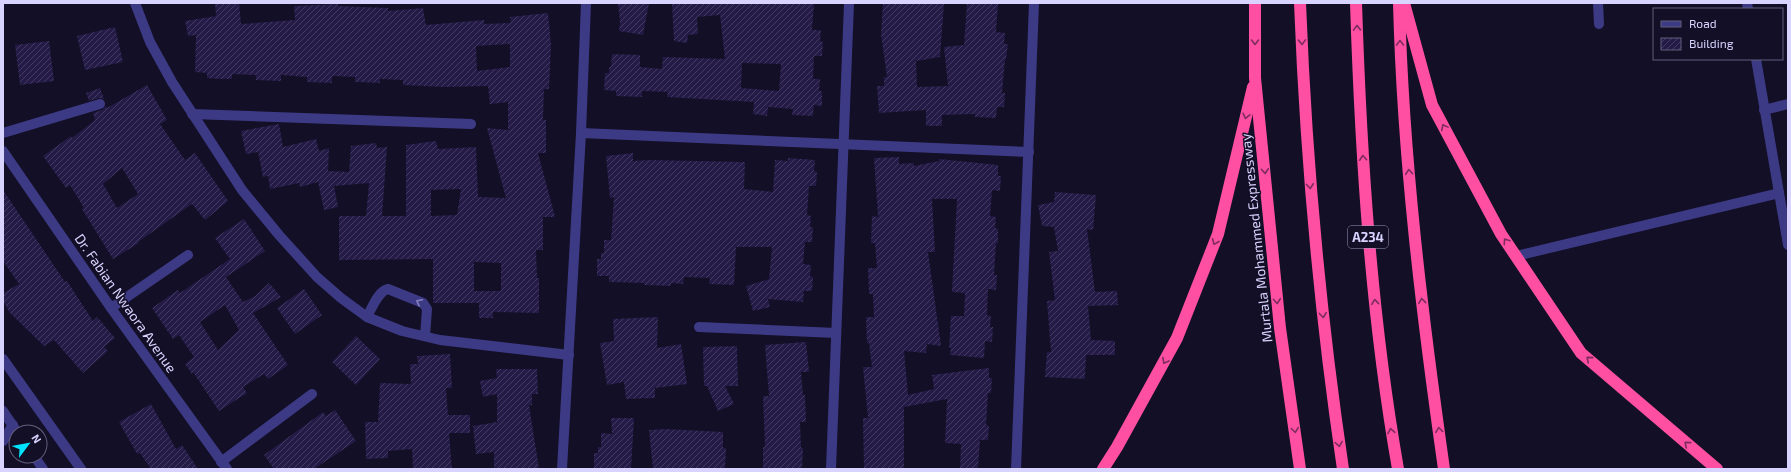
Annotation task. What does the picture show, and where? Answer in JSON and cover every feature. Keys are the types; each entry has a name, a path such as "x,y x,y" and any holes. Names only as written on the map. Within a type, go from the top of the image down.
{"highway":[{"name":"Murtala Mohammed Expressway","path":"1254,3 1255,78 1280,328 1300,469"},
{"path":"1300,3 1304,102 1316,256 1331,389 1343,469"},
{"name":"A234","path":"1356,3 1358,89 1369,241 1387,405 1398,469"},
{"path":"1399,3 1400,69 1412,209 1428,357 1444,469"},
{"path":"1404,3 1432,105 1501,234 1581,352 1717,469"},
{"path":"1103,469 1118,448 1177,338 1218,234 1255,78"}],"street":[{"path":"135,3 150,42 192,114 242,190 280,236 317,277 341,298 367,317 402,331 440,340 569,355"},
{"path":"562,469 581,133 586,3"},
{"path":"831,469 842,143 849,3"},
{"path":"1016,469 1034,3"},
{"path":"1598,3 1599,24"},
{"path":"1756,60 1788,245"},
{"path":"3,133 100,104"},
{"path":"1764,110 1788,104"},
{"path":"192,114 472,124"},
{"path":"581,133 1029,152"},
{"name":"Dr. Fabian Nwaora Avenue","path":"3,151 111,308 224,466"},
{"path":"1516,256 1778,193"},
{"path":"111,308 188,255"},
{"path":"367,317 380,294 384,290 388,289 423,303 426,306 425,336"},
{"path":"699,327 836,333"},
{"path":"3,359 81,469"},
{"path":"224,466 312,394"},
{"path":"3,411 12,424"}],"building":[{"path":"239,3 241,24 295,20 294,6 338,4 338,6 388,8 388,11 423,8 426,25 484,20 484,24 511,23 510,17 548,13 551,45 549,89 544,89 543,120 546,120 546,153 538,153 555,217 543,217 543,250 536,250 537,278 539,278 539,313 493,312 493,318 479,318 479,303 433,303 433,259 339,260 339,216 366,216 369,183 334,186 338,207 324,210 318,182 300,187 299,183 270,189 268,176 263,177 258,152 246,154 241,131 279,124 283,147 316,139 319,151 329,148 328,171 349,172 351,146 376,143 377,148 387,147 382,216 406,216 406,145 436,141 438,149 476,147 478,197 506,198 487,128 508,130 508,102 490,104 488,86 444,87 403,85 403,80 380,79 380,83 355,82 355,77 332,76 332,83 307,82 307,77 281,75 281,81 256,80 256,75 232,74 232,79 207,78 207,73 195,72 196,35 188,36 185,21 216,16 215,4","holes":["510,44 510,67 477,71 476,46","461,189 457,215 431,216 431,190","474,262 501,263 501,291 474,291"]},
{"path":"618,3 649,3 643,35 619,31 620,22"},
{"path":"672,3 814,3 812,30 821,30 820,41 823,42 822,56 814,56 813,79 820,79 819,91 822,91 822,106 814,105 813,116 792,115 793,109 768,107 767,116 753,114 754,102 667,97 668,92 642,91 642,97 616,96 616,91 604,90 605,73 609,73 612,54 640,55 640,67 662,69 663,57 725,59 720,15 697,17 698,34 688,35 687,43 674,41","holes":["742,63 781,64 779,91 741,88"]},
{"path":"883,3 944,3 940,57 916,61 917,87 948,86 944,47 964,45 967,3 998,3 996,32 1005,33 1004,44 1008,44 1002,93 1005,93 1004,107 997,107 996,118 975,117 975,114 942,115 942,126 926,126 926,110 879,113 877,86 884,86 884,77 887,77 881,34"},
{"path":"115,27 123,62 85,70 77,36"},
{"path":"49,41 54,81 20,85 15,45"},
{"path":"147,85 167,120 160,124 185,160 195,153 228,201 205,220 192,204 138,242 139,243 113,259 82,209 84,208 70,185 66,188 43,156 71,136 72,138 95,120 93,113 102,110 106,106 107,108","holes":["122,168 138,194 117,208 103,184"]},
{"path":"100,88 104,99 99,98 89,101 86,93"},
{"path":"633,153 633,161 745,162 744,189 773,192 775,160 788,161 788,158 815,160 814,171 817,172 816,186 809,186 807,215 811,216 810,227 813,227 812,242 805,242 803,264 811,265 810,276 813,277 812,291 804,291 803,302 768,299 770,307 753,311 746,286 769,279 772,247 736,247 734,285 709,284 710,278 684,277 683,284 671,283 671,286 644,285 644,283 609,282 609,276 597,276 597,259 601,259 601,253 604,253 604,240 611,240 614,197 610,198 606,156"},
{"path":"899,157 899,164 914,163 914,166 939,161 939,159 998,165 998,176 1001,176 1000,191 992,190 990,216 996,217 995,228 998,229 998,243 996,243 994,275 997,275 996,290 988,289 987,315 991,316 990,327 993,327 992,342 985,341 984,358 950,355 951,316 964,316 965,293 952,292 957,199 932,199 935,252 928,252 941,346 927,344 926,353 904,351 908,395 934,389 932,375 989,368 989,378 992,378 991,393 988,393 986,425 989,426 988,440 980,440 978,469 960,469 961,444 945,443 947,399 904,407 904,469 864,469 863,418 868,418 863,367 872,367 869,343 867,343 866,317 874,317 873,294 869,294 868,268 877,268 875,243 871,243 872,216 878,217 874,158"},
{"path":"3,190 65,282 67,281 93,321 97,317 115,338 104,347 108,351 83,373 54,340 44,346 10,313 3,301 3,293 19,284 3,261"},
{"path":"1055,192 1096,195 1093,230 1087,229 1095,292 1117,291 1118,305 1088,306 1091,340 1115,341 1115,355 1086,355 1085,379 1045,377 1047,352 1051,352 1047,301 1055,300 1049,252 1058,251 1054,227 1042,226 1038,205 1054,202"},
{"path":"244,219 265,251 226,277 243,302 255,296 269,283 281,297 253,313 288,365 268,379 264,374 243,387 247,393 219,411 193,372 192,374 185,364 194,357 179,335 173,339 152,308 178,290 180,293 230,259 215,238","holes":["225,305 239,330 218,350 200,322"]},
{"path":"304,289 322,315 295,334 277,308"},
{"path":"658,317 657,348 681,344 687,384 655,388 655,398 626,399 624,382 607,385 600,343 614,341 613,319"},
{"path":"356,336 380,359 356,385 332,362"},
{"path":"806,342 809,372 801,372 803,395 805,395 806,422 800,422 801,448 803,448 802,469 763,469 763,447 765,447 763,396 769,396 765,345"},
{"path":"737,346 738,386 725,386 734,404 718,411 707,386 704,386 703,347"},
{"path":"450,354 452,388 446,388 448,415 470,415 470,433 449,433 452,469 413,469 412,449 388,451 388,458 366,459 365,422 378,422 380,383 411,384 410,364 418,364 417,356"},
{"path":"496,369 537,369 538,394 532,394 532,405 529,405 539,469 494,469 494,452 476,454 473,426 497,422 497,394 483,397 480,381 497,378"},
{"path":"151,404 176,449 182,445 198,469 151,469 140,453 137,454 119,422"},
{"path":"335,410 356,441 314,469 274,469 264,455 323,412 326,416"},
{"path":"611,418 634,418 631,469 594,469 594,453 598,453 598,447 601,447 601,433 612,434"},
{"path":"666,429 723,432 723,448 726,448 725,469 653,469 649,430"}]}
